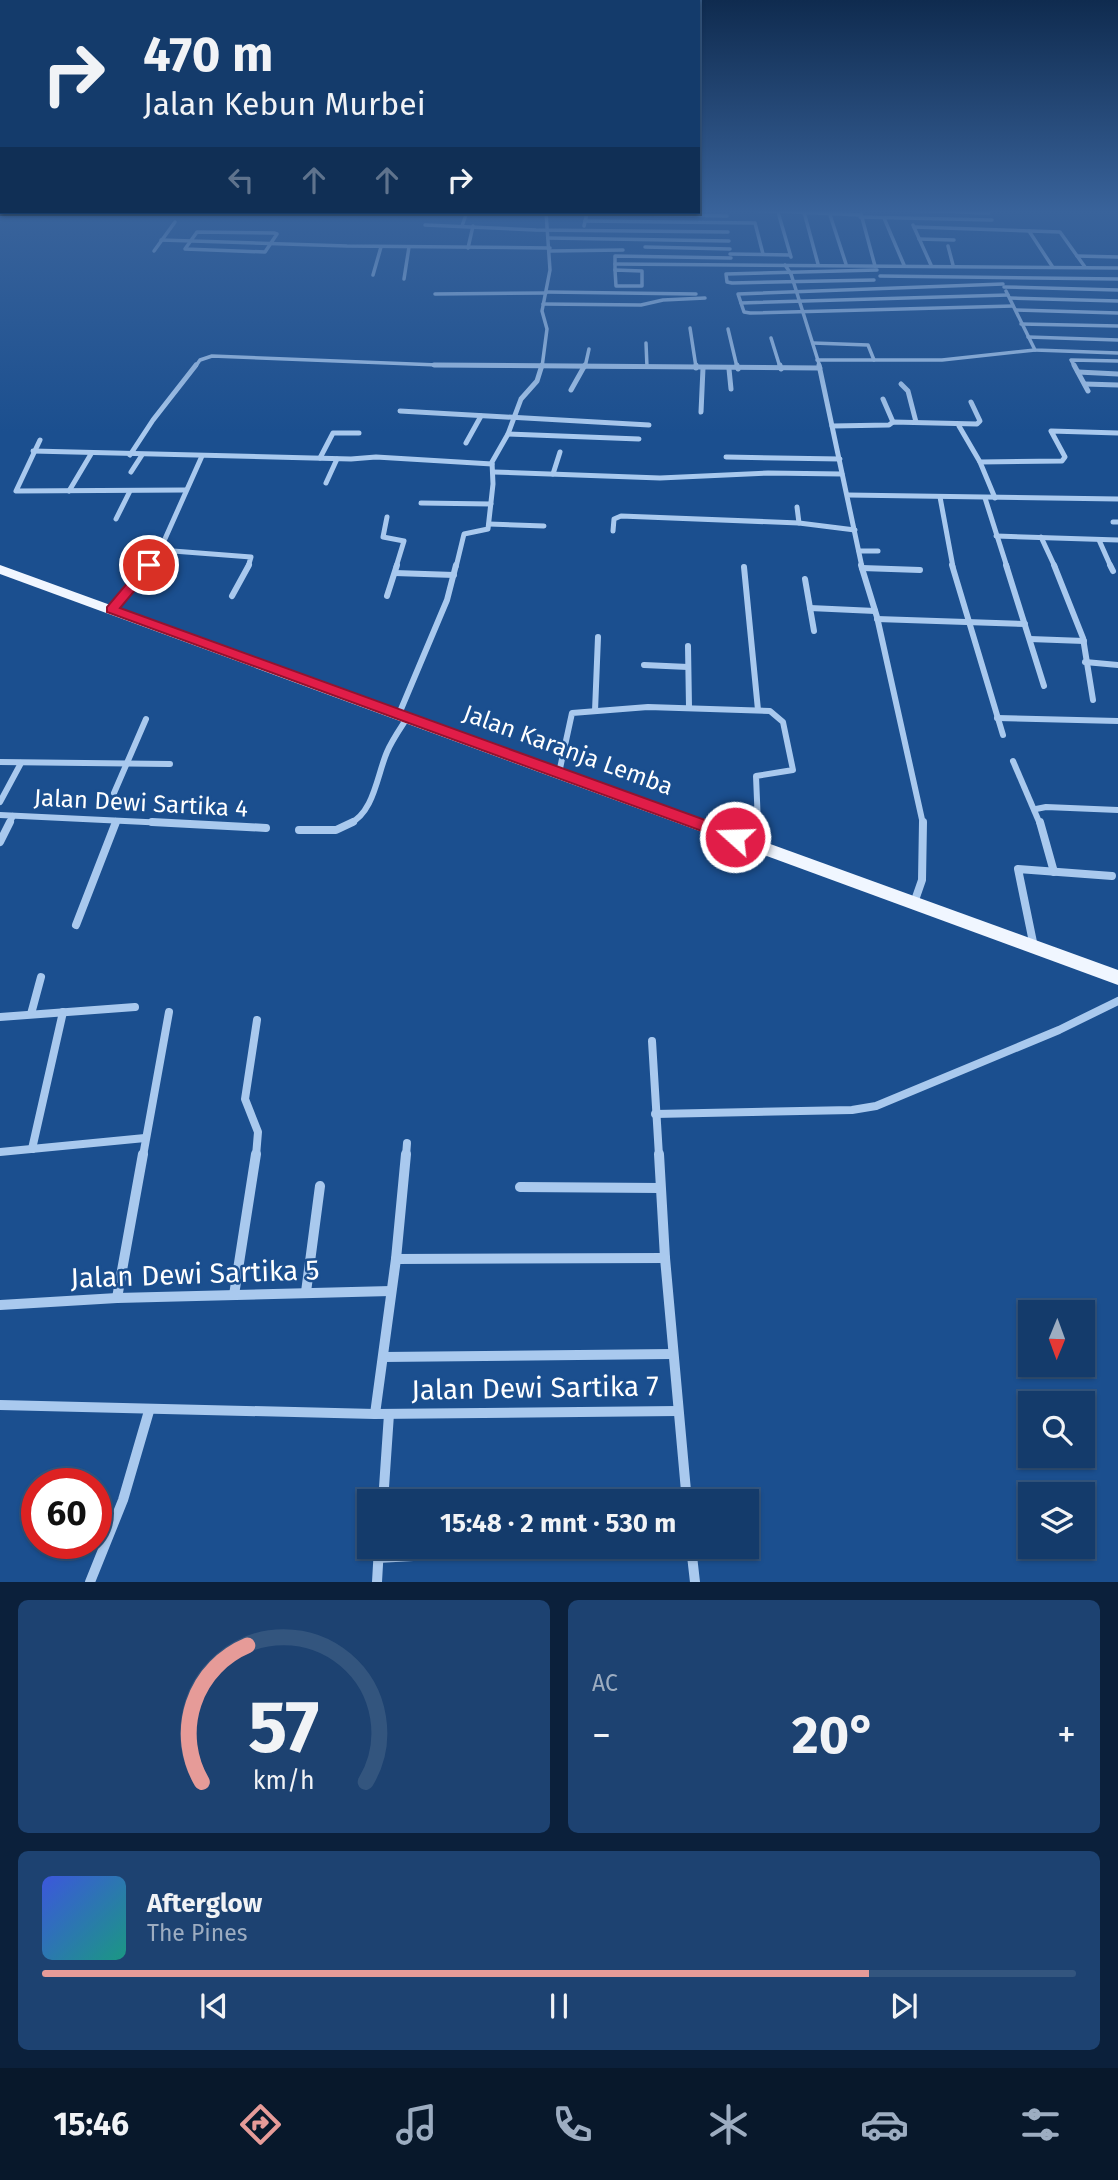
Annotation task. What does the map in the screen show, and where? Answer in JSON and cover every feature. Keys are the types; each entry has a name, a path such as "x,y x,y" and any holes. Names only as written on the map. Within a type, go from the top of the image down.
{"main road":[{"name":"Jalan Karanja Lemba","path":"0,569 1118,978"}],"street":[{"path":"299,830 336,830 358,820 364,813 446,604 464,534 486,531 489,524 494,472 492,464 521,399 534,386 543,366 547,329 542,316 547,284"},
{"path":"616,284 616,286 642,286 642,284"},
{"path":"794,284 820,368 842,474 849,495 862,568 913,769 924,828 922,880 914,903"},
{"path":"1004,286 1035,350"},
{"path":"1118,290 1004,286 740,294 745,313 1015,308 1118,313"},
{"path":"887,289 895,299"},
{"path":"435,294 696,294"},
{"path":"741,303 1009,296 1118,301"},
{"path":"543,304 641,305 663,300 705,298"},
{"path":"1021,324 1118,326"},
{"path":"690,328 696,368"},
{"path":"728,328 738,369"},
{"path":"1028,337 1118,340"},
{"path":"771,338 780,369"},
{"path":"646,343 647,367"},
{"path":"813,343 868,345 874,360"},
{"path":"571,390 586,367 589,349"},
{"path":"817,360 942,360 980,354 1020,354 1035,350 1118,353"},
{"path":"130,455 200,360 208,356 380,363 703,369 820,368"},
{"path":"1088,391 1071,360 1118,361"},
{"path":"701,412 703,369"},
{"path":"729,369 731,389"},
{"path":"1078,372 1118,374"},
{"path":"901,384 908,391 916,422"},
{"path":"1085,384 1118,385"},
{"path":"883,399 893,422"},
{"path":"832,425 888,425 893,422 959,426 979,424 971,402"},
{"path":"400,411 649,425"},
{"path":"466,443 481,416"},
{"path":"959,426 980,462 995,498"},
{"path":"980,462 1062,461 1065,457 1051,431 1118,433"},
{"path":"320,458 333,433 359,432"},
{"path":"508,433 639,439"},
{"path":"40,440 15,490 186,490"},
{"path":"33,451 337,459 376,457 492,464"},
{"path":"553,474 560,452"},
{"path":"69,491 91,454"},
{"path":"131,472 142,455"},
{"path":"112,610 160,550 202,456"},
{"path":"726,457 840,459"},
{"path":"326,484 337,459"},
{"path":"494,472 660,478 768,473 842,474"},
{"path":"116,519 131,491"},
{"path":"849,495 1118,499"},
{"path":"940,497 950,558 1003,735"},
{"path":"985,498 1044,685"},
{"path":"421,503 491,504"},
{"path":"797,507 799,523"},
{"path":"613,531 614,519 619,516 799,523 855,530"},
{"path":"387,517 383,537 404,541 387,596"},
{"path":"489,524 544,526"},
{"path":"996,536 1118,540"},
{"path":"1041,537 1084,641 1085,662 1093,700"},
{"path":"1098,540 1113,571"},
{"path":"160,550 251,557 252,560 232,596"},
{"path":"859,551 878,551"},
{"path":"744,567 758,710"},
{"path":"862,568 920,570"},
{"path":"395,573 454,575"},
{"path":"805,579 814,631"},
{"path":"810,608 875,611"},
{"path":"877,619 1025,624"},
{"path":"595,711 598,637"},
{"path":"1030,639 1084,641"},
{"path":"688,646 689,707"},
{"path":"1085,662 1118,665"},
{"path":"644,665 688,667"},
{"path":"559,773 570,714 689,707 771,712 783,721 793,766 790,773 764,772 756,776 760,846"},
{"path":"997,718 1118,721"},
{"path":"114,793 146,719"},
{"path":"1013,761 1036,809 1054,872"},
{"name":"Jalan Dewi Sartika 4","path":"0,762 170,764"},
{"name":"Jalan Dewi Sartika 4","path":"0,802 21,763"},
{"path":"1036,809 1046,807 1118,810"},
{"name":"Jalan Dewi Sartika 4","path":"0,815 267,828"},
{"name":"Jalan Dewi Sartika 4","path":"0,842 13,816"},
{"path":"76,925 116,822"},
{"path":"1034,947 1018,870 1112,876"},
{"path":"31,1014 41,977"},
{"path":"655,1114 852,1110 876,1106 1059,1030 1118,1001"},
{"path":"0,1017 135,1007"},
{"path":"32,1149 63,1012"},
{"path":"117,1298 169,1012"},
{"path":"234,1294 258,1143 258,1132 245,1099 257,1020"},
{"name":"Jalan Dewi Sartika 7","path":"0,1405 149,1411 375,1414 678,1411 660,1188 652,1041"},
{"path":"0,1152 145,1138"},
{"path":"375,1414 396,1259 407,1143"},
{"path":"306,1292 320,1186"},
{"path":"520,1187 660,1188"},
{"path":"396,1259 665,1258"},
{"name":"Jalan Dewi Sartika 5","path":"0,1305 117,1298 391,1291"},
{"path":"383,1357 672,1353"},
{"path":"90,1581 123,1500 149,1411"},
{"path":"678,1411 686,1489"},
{"path":"384,1489 389,1414"},
{"path":"377,1581 379,1559"},
{"path":"692,1559 695,1581"}],"route":[{"path":"149,565 112,610 735,837"}]}
